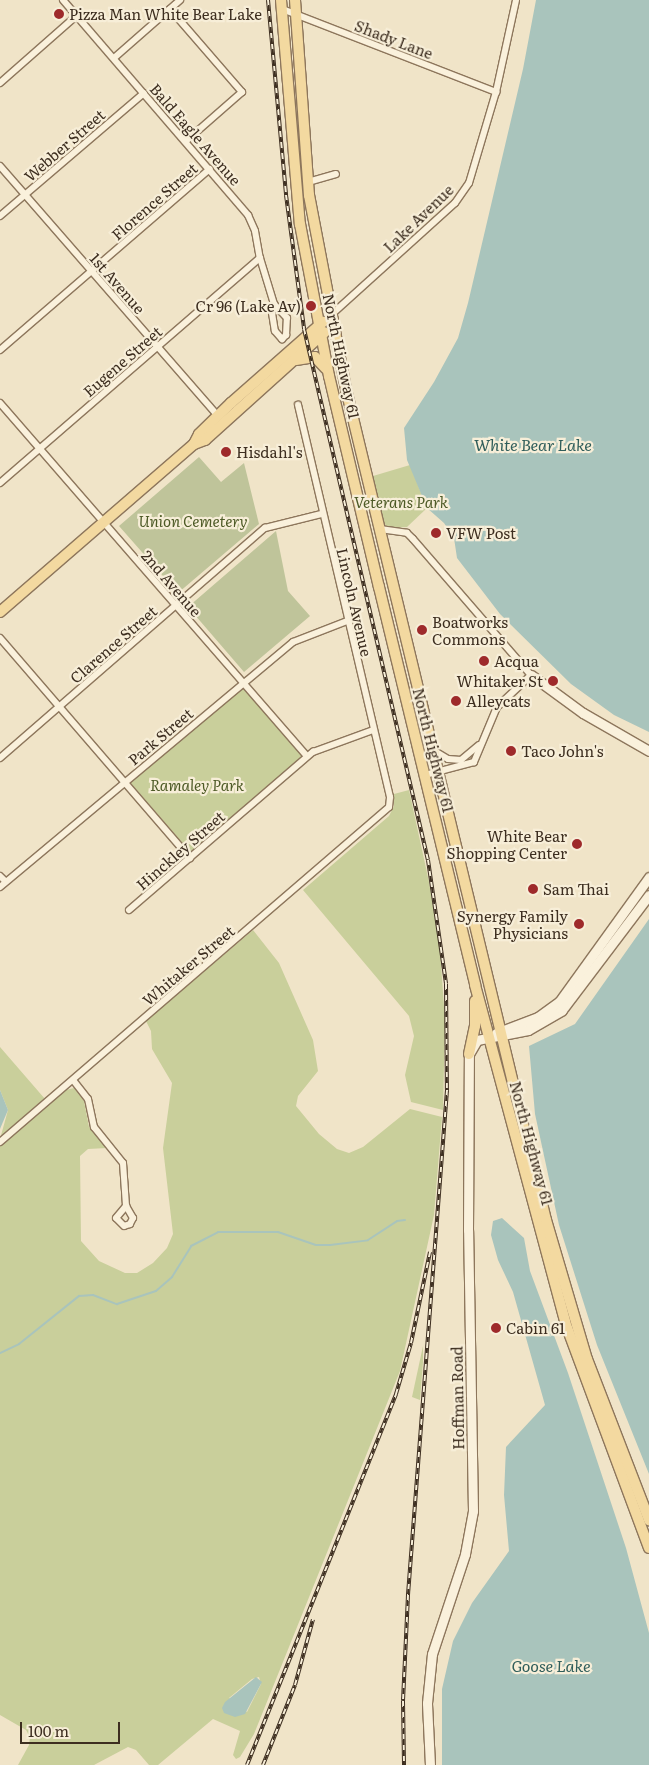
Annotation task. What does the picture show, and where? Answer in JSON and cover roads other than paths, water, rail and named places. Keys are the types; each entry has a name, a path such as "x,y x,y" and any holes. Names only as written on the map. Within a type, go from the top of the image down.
{"main road":[{"name":"North Highway 61","path":"295,0 308,182 332,319 380,529 546,1220 576,1326 649,1520"},
{"name":"North Highway 61","path":"282,4 296,198 329,376 475,985 565,1322 649,1548"},
{"path":"0,612 194,444 205,440 293,362 332,319"},
{"path":"194,444 199,434 218,416 321,331"},
{"path":"293,362 316,358 329,376"},
{"path":"468,1054 476,1026 475,985"}],"street":[{"name":"Bald Eagle Avenue","path":"63,0 248,215 255,231 260,258 274,304 287,318 286,335 282,339 275,331 272,313 274,304"},
{"path":"114,58 180,0"},
{"name":"Lake Avenue","path":"332,319 426,230 463,192 475,167 496,92 516,0"},
{"name":"Shady Lane","path":"282,4 296,14 496,92"},
{"name":"Florence Street","path":"170,9 242,92 186,141"},
{"path":"0,83 77,15"},
{"name":"Webber Street","path":"0,216 144,92"},
{"name":"1st Avenue","path":"0,166 218,416"},
{"name":"Florence Street","path":"0,350 210,169"},
{"path":"308,182 336,174"},
{"name":"Eugene Street","path":"0,483 260,258"},
{"name":"2nd Avenue","path":"0,403 175,607 307,756"},
{"name":"Lincoln Avenue","path":"298,404 321,514 390,805"},
{"name":"Clarence Street","path":"0,758 265,528 321,514"},
{"path":"380,529 407,533 531,675 583,713 649,751"},
{"name":"Park Street","path":"3,885 242,683 302,636 347,621"},
{"path":"0,638 190,858"},
{"path":"425,775 474,762 497,707 531,675"},
{"name":"Hinckley Street","path":"129,910 307,756 372,730"},
{"path":"432,750 448,759 462,760 468,758 480,744"},
{"name":"Whitaker Street","path":"0,1142 383,815 390,805"},
{"path":"0,876 3,885"},
{"path":"468,1054 478,1040 502,1033 538,1017 559,1002 649,877"},
{"path":"502,1033 540,1025 562,1010 649,895"},
{"name":"Hoffman Road","path":"430,1765 427,1703 432,1654 465,1554 473,1511 468,1230 468,1054"},
{"path":"72,1080 88,1099 93,1126 122,1161 126,1206"}],"water":[{"name":"White Bear Lake","path":"536,0 649,0 649,732 614,715 571,684 500,614 457,558 454,538 444,523 427,508 407,460 404,428 434,382 458,338 468,303 523,69"},
{"path":"649,919 649,1474 597,1345 559,1225 535,1114 529,1046 575,1024"},
{"path":"0,1090 8,1110 0,1129"},
{"name":"Goose Lake","path":"502,1218 524,1238 530,1271 568,1373 626,1548 649,1633 649,1765 442,1765 442,1689 453,1641 472,1603 509,1551 504,1495 506,1447 545,1405 513,1292 498,1260 491,1235 493,1221"},
{"path":"256,1677 262,1682 245,1714 235,1717 224,1713 222,1708 225,1702"}],"waterway":[{"path":"0,1353 19,1344 79,1296 93,1295 117,1304 156,1291 172,1277 191,1246 218,1232 278,1232 316,1245 330,1245 368,1240 397,1221 405,1220"}],"railway":[{"path":"268,0 286,195 304,329 428,860 446,984 447,1090 408,1595 403,1701 404,1765"},
{"path":"247,1765 396,1394 411,1343 430,1252"},
{"path":"263,1765 295,1685 313,1619"}],"place":[{"name":"Pizza Man White Bear Lake","path":"59,14"},
{"name":"Cr 96 (Lake Av)","path":"311,306"},
{"name":"Hisdahl's","path":"226,452"},
{"name":"VFW Post","path":"436,533"},
{"name":"Boatworks Commons","path":"422,630"},
{"name":"Acqua","path":"484,661"},
{"name":"Whitaker St","path":"553,681"},
{"name":"Alleycats","path":"456,701"},
{"name":"Taco John's","path":"511,751"},
{"name":"White Bear Shopping Center","path":"577,844"},
{"name":"Sam Thai","path":"533,889"},
{"name":"Synergy Family Physicians","path":"579,924"},
{"name":"Cabin 61","path":"496,1328"}],"park label":[{"name":"Veterans Park","path":"401,502"},
{"name":"Union Cemetery","path":"193,521"},
{"name":"Ramaley Park","path":"197,785"}]}
